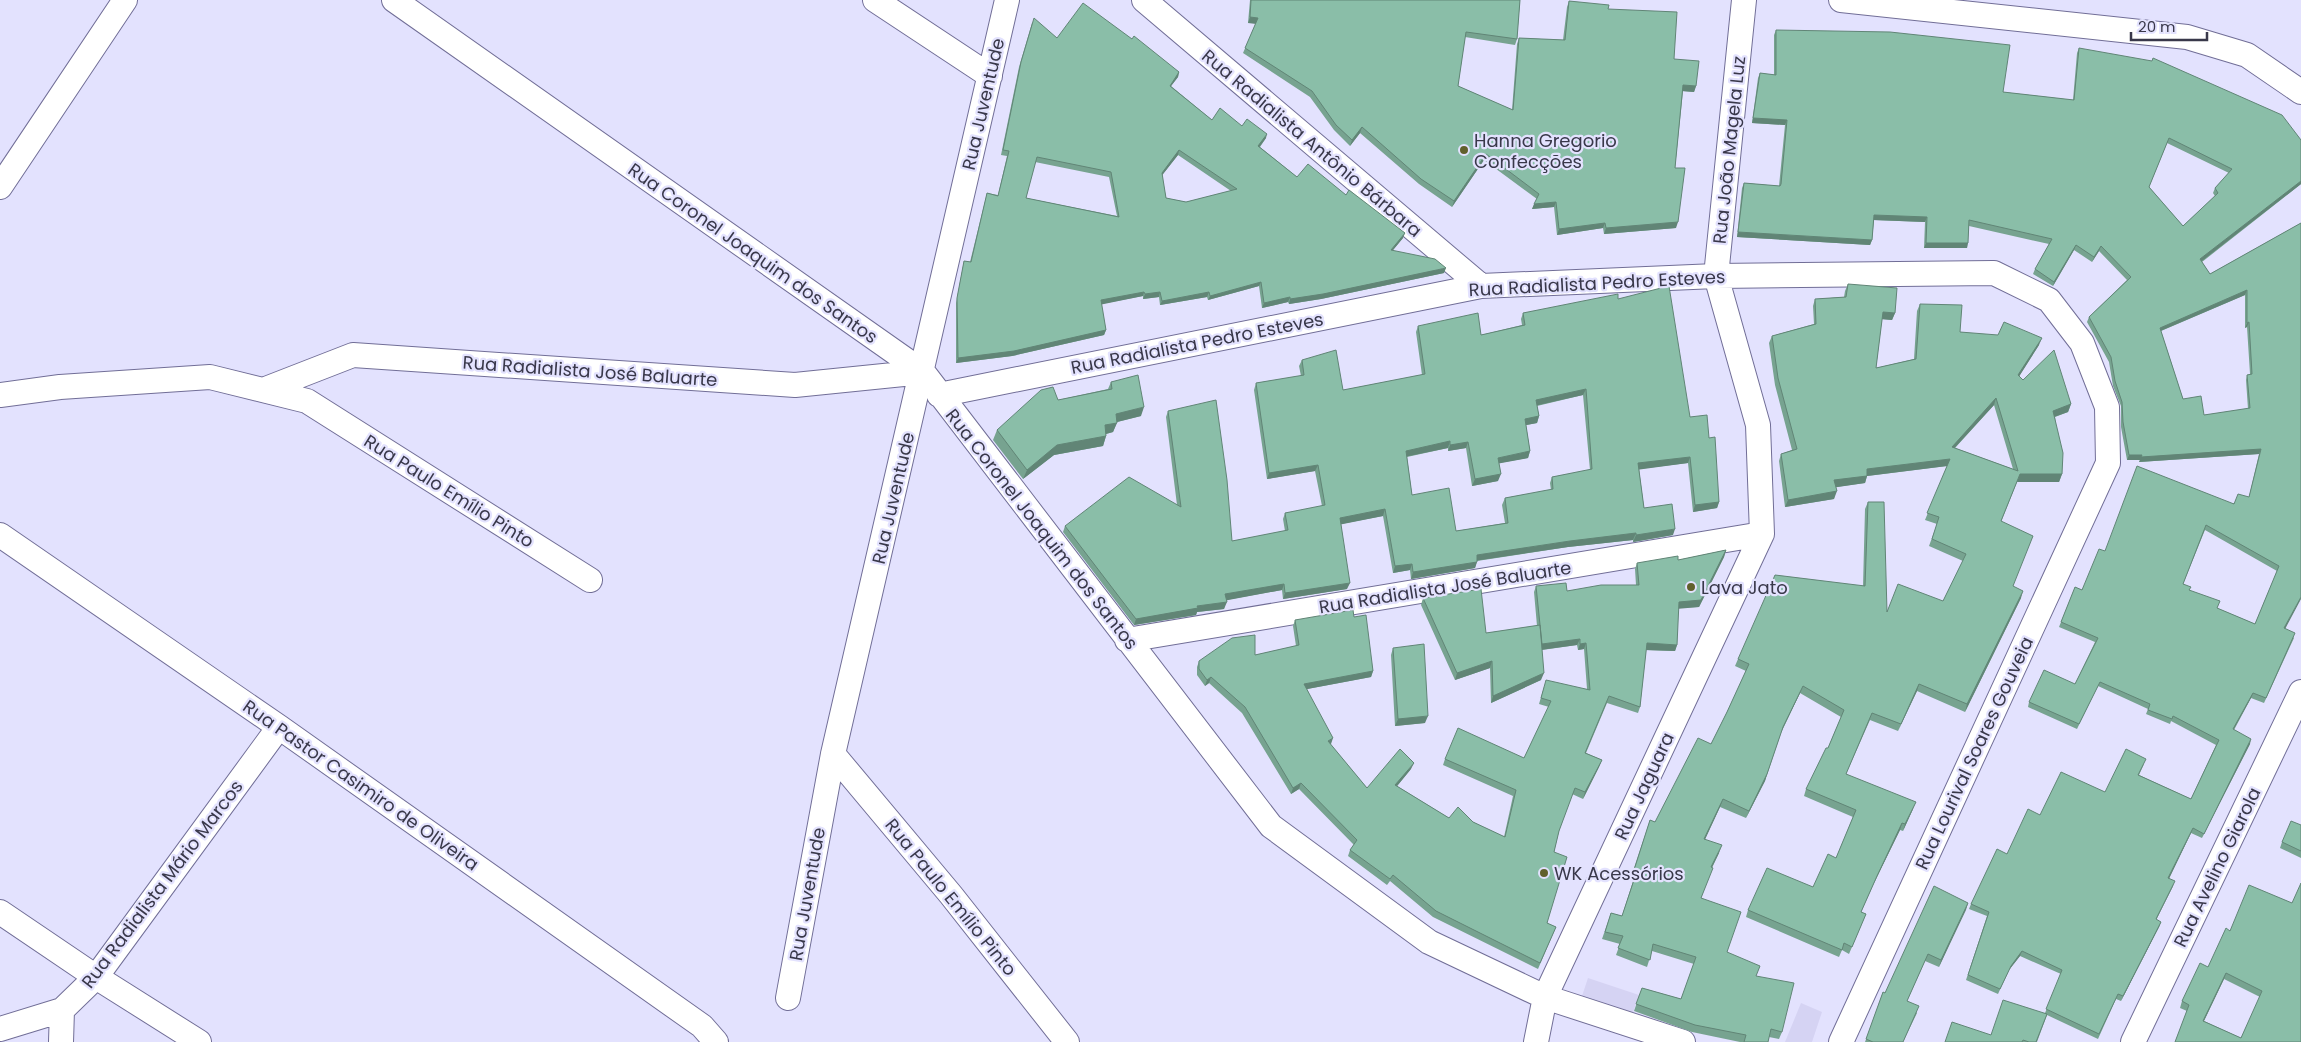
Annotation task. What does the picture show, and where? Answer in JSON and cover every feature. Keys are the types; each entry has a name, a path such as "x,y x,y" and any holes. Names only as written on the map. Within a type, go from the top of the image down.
{"street":[{"path":"0,187 125,0"},
{"name":"Rua Coronel Joaquim dos Santos","path":"394,0 922,372 1271,826 1429,942 1545,998 1683,1042"},
{"path":"875,0 990,76"},
{"name":"Rua Juventude","path":"788,998 833,754 1007,0"},
{"name":"Rua Radialista Antônio Bárbara","path":"1144,0 1481,286"},
{"name":"Rua João Magela Luz","path":"1744,0 1716,276 1758,425 1762,534"},
{"path":"1841,0 2187,37 2247,55 2301,92"},
{"name":"Rua Radialista Pedro Esteves","path":"939,395 1481,286 1716,276 1994,273 2049,300 2082,343 2107,406 2108,464"},
{"name":"Rua Radialista José Baluarte","path":"263,390 353,355 795,385 922,372"},
{"path":"0,395 60,387 210,377 263,390"},
{"name":"Rua Paulo Emílio Pinto","path":"263,390 307,401 590,580"},
{"name":"Rua Lourival Soares Gouveia","path":"1841,1042 2108,464"},
{"name":"Rua Radialista José Baluarte","path":"1127,640 1762,534"},
{"name":"Rua Jaguara","path":"1536,1042 1545,998 1762,534"},
{"name":"Rua Pastor Casimiro de Oliveira","path":"0,535 279,727 702,1026 716,1042"},
{"name":"Rua Avelino Giarola","path":"2133,1042 2301,692"},
{"name":"Rua Radialista Mário Marcos","path":"0,1029 62,1010 96,977 279,727"},
{"name":"Rua Paulo Emílio Pinto","path":"833,754 951,895 1067,1042"},
{"path":"0,912 96,977 199,1042"},
{"path":"61,1042 62,1010"}],"shaded area":[{"path":"1588,978 1639,995 1629,1024 1578,1008"},
{"path":"1801,1003 1822,1012 1812,1042 1785,1042"}],"building":[{"path":"1251,0 1520,0 1517,39 1466,32 1458,86 1513,110 1519,38 1565,40 1569,1 1609,5 1608,9 1677,12 1674,59 1699,61 1696,86 1683,85 1675,168 1685,168 1678,222 1606,228 1605,223 1559,229 1556,202 1534,204 1539,194 1486,154 1454,201 1421,179 1362,127 1352,140 1336,125 1312,91 1245,48 1258,18 1250,17"},
{"path":"1083,3 1132,39 1134,36 1179,72 1170,86 1212,120 1220,108 1242,126 1247,119 1267,134 1258,146 1297,177 1308,164 1346,195 1349,190 1405,233 1391,250 1435,259 1446,268 1323,294 1290,299 1290,297 1264,303 1261,282 1210,296 1209,292 1162,301 1160,292 1145,294 1144,292 1101,300 1106,330 1014,351 958,358 957,298 964,261 971,262 987,193 998,196 1009,151 1003,150 1021,62 1034,18 1057,38","holes":["1179,150 1237,189 1186,202 1166,198 1162,173","1037,157 1111,172 1119,217 1026,198"]},
{"path":"1776,30 1890,32 2010,45 2003,92 2074,100 2079,48 2152,61 2153,58 2282,115 2301,140 2301,181 2200,259 2210,274 2301,223 2301,597 2284,628 2295,633 2266,698 2253,693 2233,729 2251,739 2204,834 2193,828 2168,878 2175,881 2156,919 2161,922 2123,996 2118,994 2099,1034 2046,1009 2062,970 2022,951 2011,966 2000,989 1968,975 1989,912 1971,904 1997,849 2007,854 2028,809 2040,815 2061,772 2105,792 2126,749 2146,759 2138,775 2191,799 2219,740 2173,716 2172,719 2148,710 2150,704 2100,682 2079,724 2029,702 2044,670 2075,684 2098,638 2061,622 2075,587 2082,590 2099,549 2105,551 2137,466 2234,504 2238,494 2249,497 2261,449 2141,457 2142,455 2129,455 2123,422 2122,402 2115,381 2111,357 2089,317 2131,277 2101,246 2094,257 2076,245 2054,282 2035,269 2052,239 1969,220 1968,243 1926,243 1927,217 1874,215 1872,240 1738,232 1744,183 1780,186 1781,184 1787,120 1753,118 1760,73 1776,75","holes":["2169,138 2232,169 2215,188 2218,193 2183,226 2149,187","2247,290 2247,323 2249,322 2252,374 2247,375 2250,408 2204,415 2201,396 2183,399 2160,328","2206,525 2279,566 2255,624 2217,608 2220,601 2189,590 2191,587 2183,584"]},
{"path":"1848,284 1897,288 1895,313 1883,312 1876,368 1916,359 1920,304 1962,305 1960,332 1998,335 2004,322 2042,338 2018,375 2023,380 2054,350 2071,404 2053,411 2063,453 2062,474 2020,474 2001,521 2033,536 2013,586 2023,591 1967,704 1919,684 1901,724 1872,713 1846,774 1916,802 1905,824 1902,823 1861,912 1866,914 1852,947 1844,943 1842,950 1748,910 1767,868 1813,887 1828,854 1836,858 1856,810 1806,789 1826,748 1828,748 1844,710 1803,686 1783,727 1767,774 1749,811 1723,799 1704,839 1722,845 1711,867 1713,868 1701,898 1741,912 1727,952 1760,966 1756,976 1794,983 1782,1032 1771,1029 1768,1042 1744,1042 1746,1035 1695,1025 1636,1004 1642,988 1681,999 1696,957 1653,944 1650,960 1618,948 1623,936 1605,932 1611,913 1622,916 1637,871 1634,870 1650,820 1655,822 1698,738 1711,744 1749,664 1738,659 1775,575 1865,586 1868,502 1884,502 1887,612 1898,584 1943,601 1966,554 1932,539 1939,517 1927,513 1950,459 1867,469 1867,476 1834,480 1837,491 1788,500 1781,454 1797,449 1778,378 1772,336 1816,324 1815,299 1846,297","holes":["1996,398 2018,471 1952,447"]},
{"path":"1669,286 1690,417 1707,415 1709,438 1715,437 1719,502 1695,505 1690,457 1638,463 1644,508 1672,504 1675,529 1636,535 1636,533 1570,541 1477,555 1477,562 1413,572 1412,564 1395,566 1385,509 1340,518 1350,583 1285,593 1284,584 1225,594 1227,602 1197,606 1198,608 1136,619 1065,526 1129,477 1181,507 1168,411 1216,400 1227,480 1232,541 1288,530 1285,513 1325,505 1318,465 1269,473 1256,383 1304,375 1302,360 1336,350 1343,390 1425,374 1418,326 1478,313 1481,335 1525,325 1523,313 1618,294 1618,299","holes":["1586,389 1592,469 1552,477 1553,489 1505,498 1508,523 1456,531 1449,488 1412,495 1406,451 1450,441 1450,445 1468,442 1475,479 1501,474 1498,458 1530,451 1525,419 1539,416 1536,400"]},
{"path":"1138,375 1144,407 1116,414 1117,423 1105,425 1106,436 1057,445 1027,470 997,430 1041,390 1053,387 1058,400 1112,389 1111,382"},
{"path":"1726,550 1701,600 1679,602 1677,645 1647,643 1640,707 1609,696 1585,753 1602,760 1585,792 1575,788 1559,831 1554,852 1567,857 1547,923 1556,927 1540,963 1436,911 1393,875 1390,879 1350,850 1357,840 1301,783 1293,788 1245,707 1211,677 1207,680 1199,669 1199,661 1232,638 1255,635 1255,655 1299,645 1295,620 1353,610 1354,617 1366,615 1373,671 1304,684 1333,738 1328,741 1367,788 1400,749 1414,763 1395,785 1449,818 1458,807 1473,822 1505,837 1516,790 1445,759 1458,728 1524,758 1551,701 1541,698 1546,680 1590,690 1586,643 1580,644 1580,639 1542,644 1536,586 1566,583 1567,591 1601,585 1639,585 1637,563 1678,556 1678,560"},
{"path":"1481,589 1486,633 1540,625 1544,673 1493,696 1492,661 1457,673 1423,598"},
{"path":"1424,644 1428,716 1398,719 1393,648"},
{"path":"2291,821 2301,825 2301,851 2282,842"},
{"path":"2301,883 2301,1042 2175,1042 2189,1005 2182,1001 2200,963 2208,967 2226,928 2230,931 2249,885 2292,903","holes":["2226,973 2262,991 2241,1038 2203,1021"]},
{"path":"1934,886 1968,903 1941,960 1928,954 1907,1001 1919,1006 1903,1042 1873,1042 1866,1039 1883,992 1885,993"},
{"path":"2003,1000 2047,1014 2036,1042 2023,1040 2022,1042 1945,1042 1952,1022 1991,1035"}],"place":[{"name":"Hanna Gregorio Confecções","path":"1464,150"},
{"name":"Lava Jato","path":"1691,587"},
{"name":"WK Acessórios","path":"1544,873"}]}
